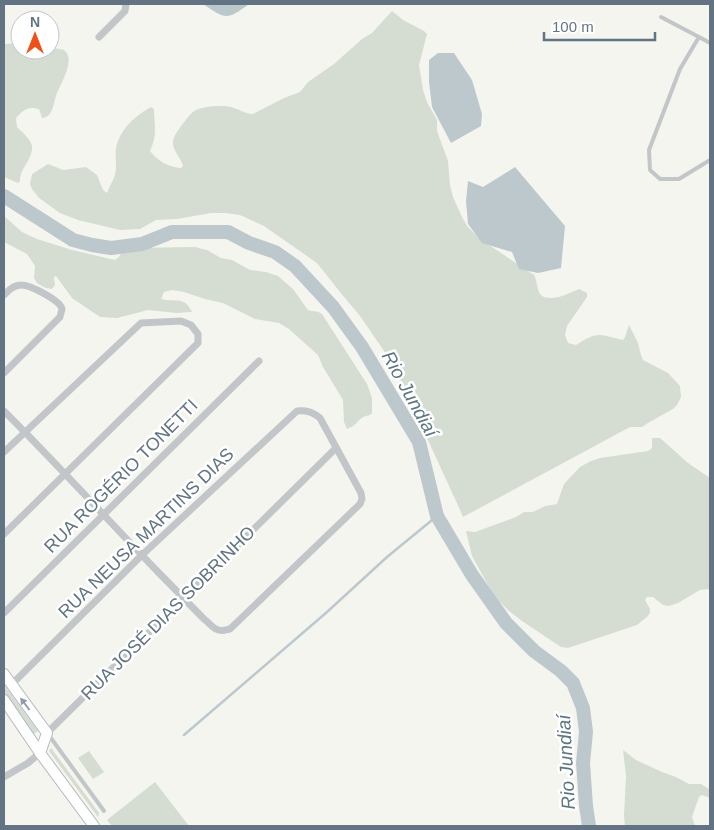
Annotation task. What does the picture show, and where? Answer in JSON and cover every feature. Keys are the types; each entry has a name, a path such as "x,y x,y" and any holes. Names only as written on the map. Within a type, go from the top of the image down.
{"main road":[{"path":"4,674 47,733"},
{"path":"4,700 40,753 94,826"},
{"name":"RUA JOSÉ DIAS SOBRINHO","path":"40,753 47,733"}],"street":[{"path":"99,37 125,11 126,4"},
{"path":"4,295 11,288 19,284 29,286 48,296 58,303 62,309 60,317 4,373"},
{"path":"4,452 140,323 181,321 191,325 198,334 198,343 4,534"},
{"name":"RUA ROGÉRIO TONETTI","path":"4,613 259,360"},
{"name":"RUA NEUSA MARTINS DIAS","path":"11,684 142,555 297,411 306,410 320,418 336,448"},
{"path":"4,411 193,609 216,630 222,631 230,629 360,504 362,499 361,492 336,448"},
{"name":"RUA JOSÉ DIAS SOBRINHO","path":"47,733 336,448"},
{"path":"4,777 28,763 40,753"}],"lane":[{"path":"662,17 710,43"},
{"path":"699,37 680,69 649,150 650,170 660,178 679,179 710,160"},
{"path":"47,733 104,811"}],"shaded area":[{"path":"203,4 249,4 235,13 226,16 217,13"},
{"path":"392,11 427,34 419,65 423,90 437,120 437,131 448,161 453,197 467,226 480,239 534,275 539,292 544,297 560,297 579,289 587,293 587,297 567,326 565,335 568,343 576,345 589,337 598,335 623,340 629,325 638,343 643,360 668,373 680,386 681,397 673,409 642,427 630,427 463,517 393,364 360,316 317,263 264,226 240,215 211,213 177,219 156,220 140,229 120,230 78,220 60,213 39,198 30,184 32,174 48,164 63,170 86,167 97,175 103,190 107,193 115,175 116,148 121,135 134,119 151,107 154,109 155,130 154,141 150,151 164,163 181,168 183,166 174,148 173,141 180,128 193,112 206,107 222,106 253,114 300,92 308,82 334,64 362,39 372,33"},
{"path":"4,44 10,44 10,60 60,60 60,49 68,55 69,61 52,110 48,115 42,118 39,109 29,108 16,118 17,127 32,144 29,159 18,183 4,177"},
{"path":"438,53 454,53 472,80 482,114 481,126 451,143 432,107 429,60"},
{"path":"515,167 565,226 561,268 538,273 519,269 512,252 482,243 468,224 466,201 468,181 483,187"},
{"path":"4,216 22,232 37,239 72,250 115,260 123,250 130,248 195,247 207,250 221,258 232,260 250,270 278,276 293,289 308,310 322,314 367,384 372,398 372,413 347,429 344,422 343,400 318,355 289,329 279,323 255,319 223,303 172,290 164,292 161,299 182,301 186,303 192,312 176,313 148,310 117,318 100,317 72,298 56,276 54,277 55,285 52,289 37,283 34,278 35,266 27,254 4,242"},
{"path":"652,438 660,438 688,463 710,478 710,589 700,590 669,606 663,605 653,597 647,597 645,600 650,613 637,625 568,648 561,647 522,621 499,601 472,556 466,531 475,532 516,517 524,512 533,512 545,506 557,504 564,484 580,467 600,458 648,451 652,448"},
{"path":"4,685 38,731 34,734 4,692"},
{"path":"51,748 99,813 98,817 49,751"},
{"path":"623,750 636,760 662,772 689,784 701,784 709,789 710,798 702,795 699,797 692,817 695,826 625,826 626,776"},
{"path":"89,751 104,772 93,779 78,758"},
{"path":"155,782 189,826 112,826 107,820"}],"waterway":[{"name":"Rio Jundiaí","path":"4,196 73,240 92,245 111,248 142,244 172,232 228,232 249,243 275,252 295,266 333,307 362,347 419,442 437,516 472,575 506,623 534,651 561,671 573,683 583,708 586,732 583,763 589,826"},
{"path":"184,735 327,612 387,557 437,516"}]}
